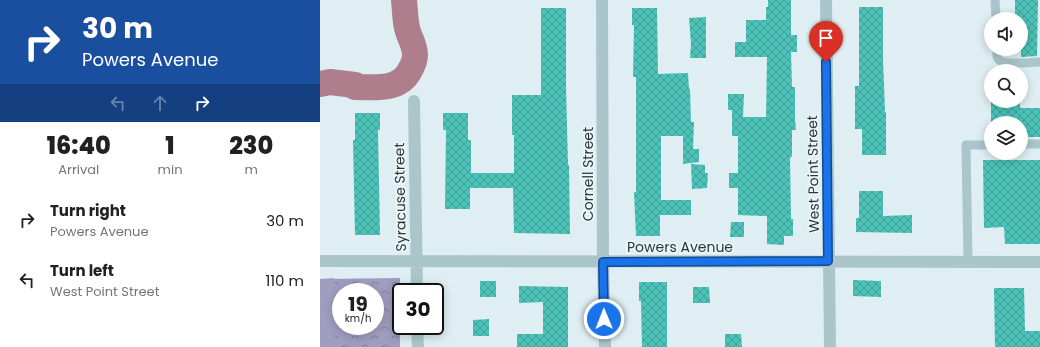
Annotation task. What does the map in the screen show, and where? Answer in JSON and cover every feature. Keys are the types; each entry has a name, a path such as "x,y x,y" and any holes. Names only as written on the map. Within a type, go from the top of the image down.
{"street":[{"name":"Cornell Street","path":"602,0 603,262 605,347"},
{"name":"West Point Street","path":"826,0 830,347"},
{"name":"Syracuse Street","path":"414,101 417,283"},
{"name":"Powers Avenue","path":"320,261 1040,262"},
{"path":"417,335 418,347"}],"lane":[{"path":"995,0 996,12"},
{"path":"997,56 999,60 1005,63 1040,62"},
{"path":"1028,144 1040,144"},
{"path":"968,261 966,145 984,145"}],"green space":[{"path":"334,278 334,283 332,283 332,335 334,335 334,347 320,347 320,279"},
{"path":"400,278 400,283 392,283 392,335 400,335 400,347 320,347 320,279"}],"building":[{"path":"768,0 791,0 791,35 797,35 797,52 791,52 792,87 795,87 796,130 792,130 792,157 790,157 791,219 793,219 793,236 784,236 784,245 767,244 767,216 738,215 738,188 729,188 729,173 738,173 738,136 732,136 732,110 728,110 728,94 744,94 743,117 766,117 767,57 735,57 735,42 746,42 746,20 766,20 766,7 768,7"},
{"path":"1015,0 1038,0 1037,56 1021,57 1028,56 1028,12 1015,12"},
{"path":"859,7 883,7 886,155 862,155 862,129 855,129 855,86 859,86"},
{"path":"541,8 566,8 566,87 570,234 514,233 513,188 470,188 470,209 445,209 446,130 443,130 443,113 468,113 468,140 471,140 471,173 514,173 512,95 541,95"},
{"path":"632,8 657,8 658,74 688,73 691,122 694,122 693,149 699,149 699,162 683,164 683,136 661,136 661,200 691,200 691,215 660,215 660,236 636,236 634,192 636,192 636,77 633,77 634,25 632,25"},
{"path":"706,17 706,58 690,58 691,44 689,18"},
{"path":"991,108 1040,108 1040,137 1028,137 1028,116 991,116"},
{"path":"355,113 380,113 380,130 378,130 380,235 355,235 353,140 355,140"},
{"path":"983,160 1040,160 1040,244 1005,244 1004,227 984,228"},
{"path":"691,164 705,165 705,173 708,173 707,188 692,189"},
{"path":"859,191 883,191 883,216 912,215 912,233 856,232 856,218 859,218"},
{"path":"731,222 744,222 744,237 730,237"},
{"path":"853,280 881,281 881,297 853,296"},
{"path":"480,281 496,281 496,297 480,297"},
{"path":"639,282 667,282 667,347 642,347"},
{"path":"519,286 568,287 568,347 517,347 517,334 543,334 543,302 519,303"},
{"path":"693,287 709,287 710,303 693,303"},
{"path":"994,288 1024,288 1025,331 1040,331 1040,347 995,347"},
{"path":"489,319 489,336 473,336 473,320"},
{"path":"725,334 741,334 742,347 725,347"}],"waterway":[{"path":"320,84 330,82 355,85 355,87 385,87 399,82 404,78 412,66 415,55 407,28 404,0"}],"route":[{"path":"604,319 603,262 828,261 826,62"}]}
